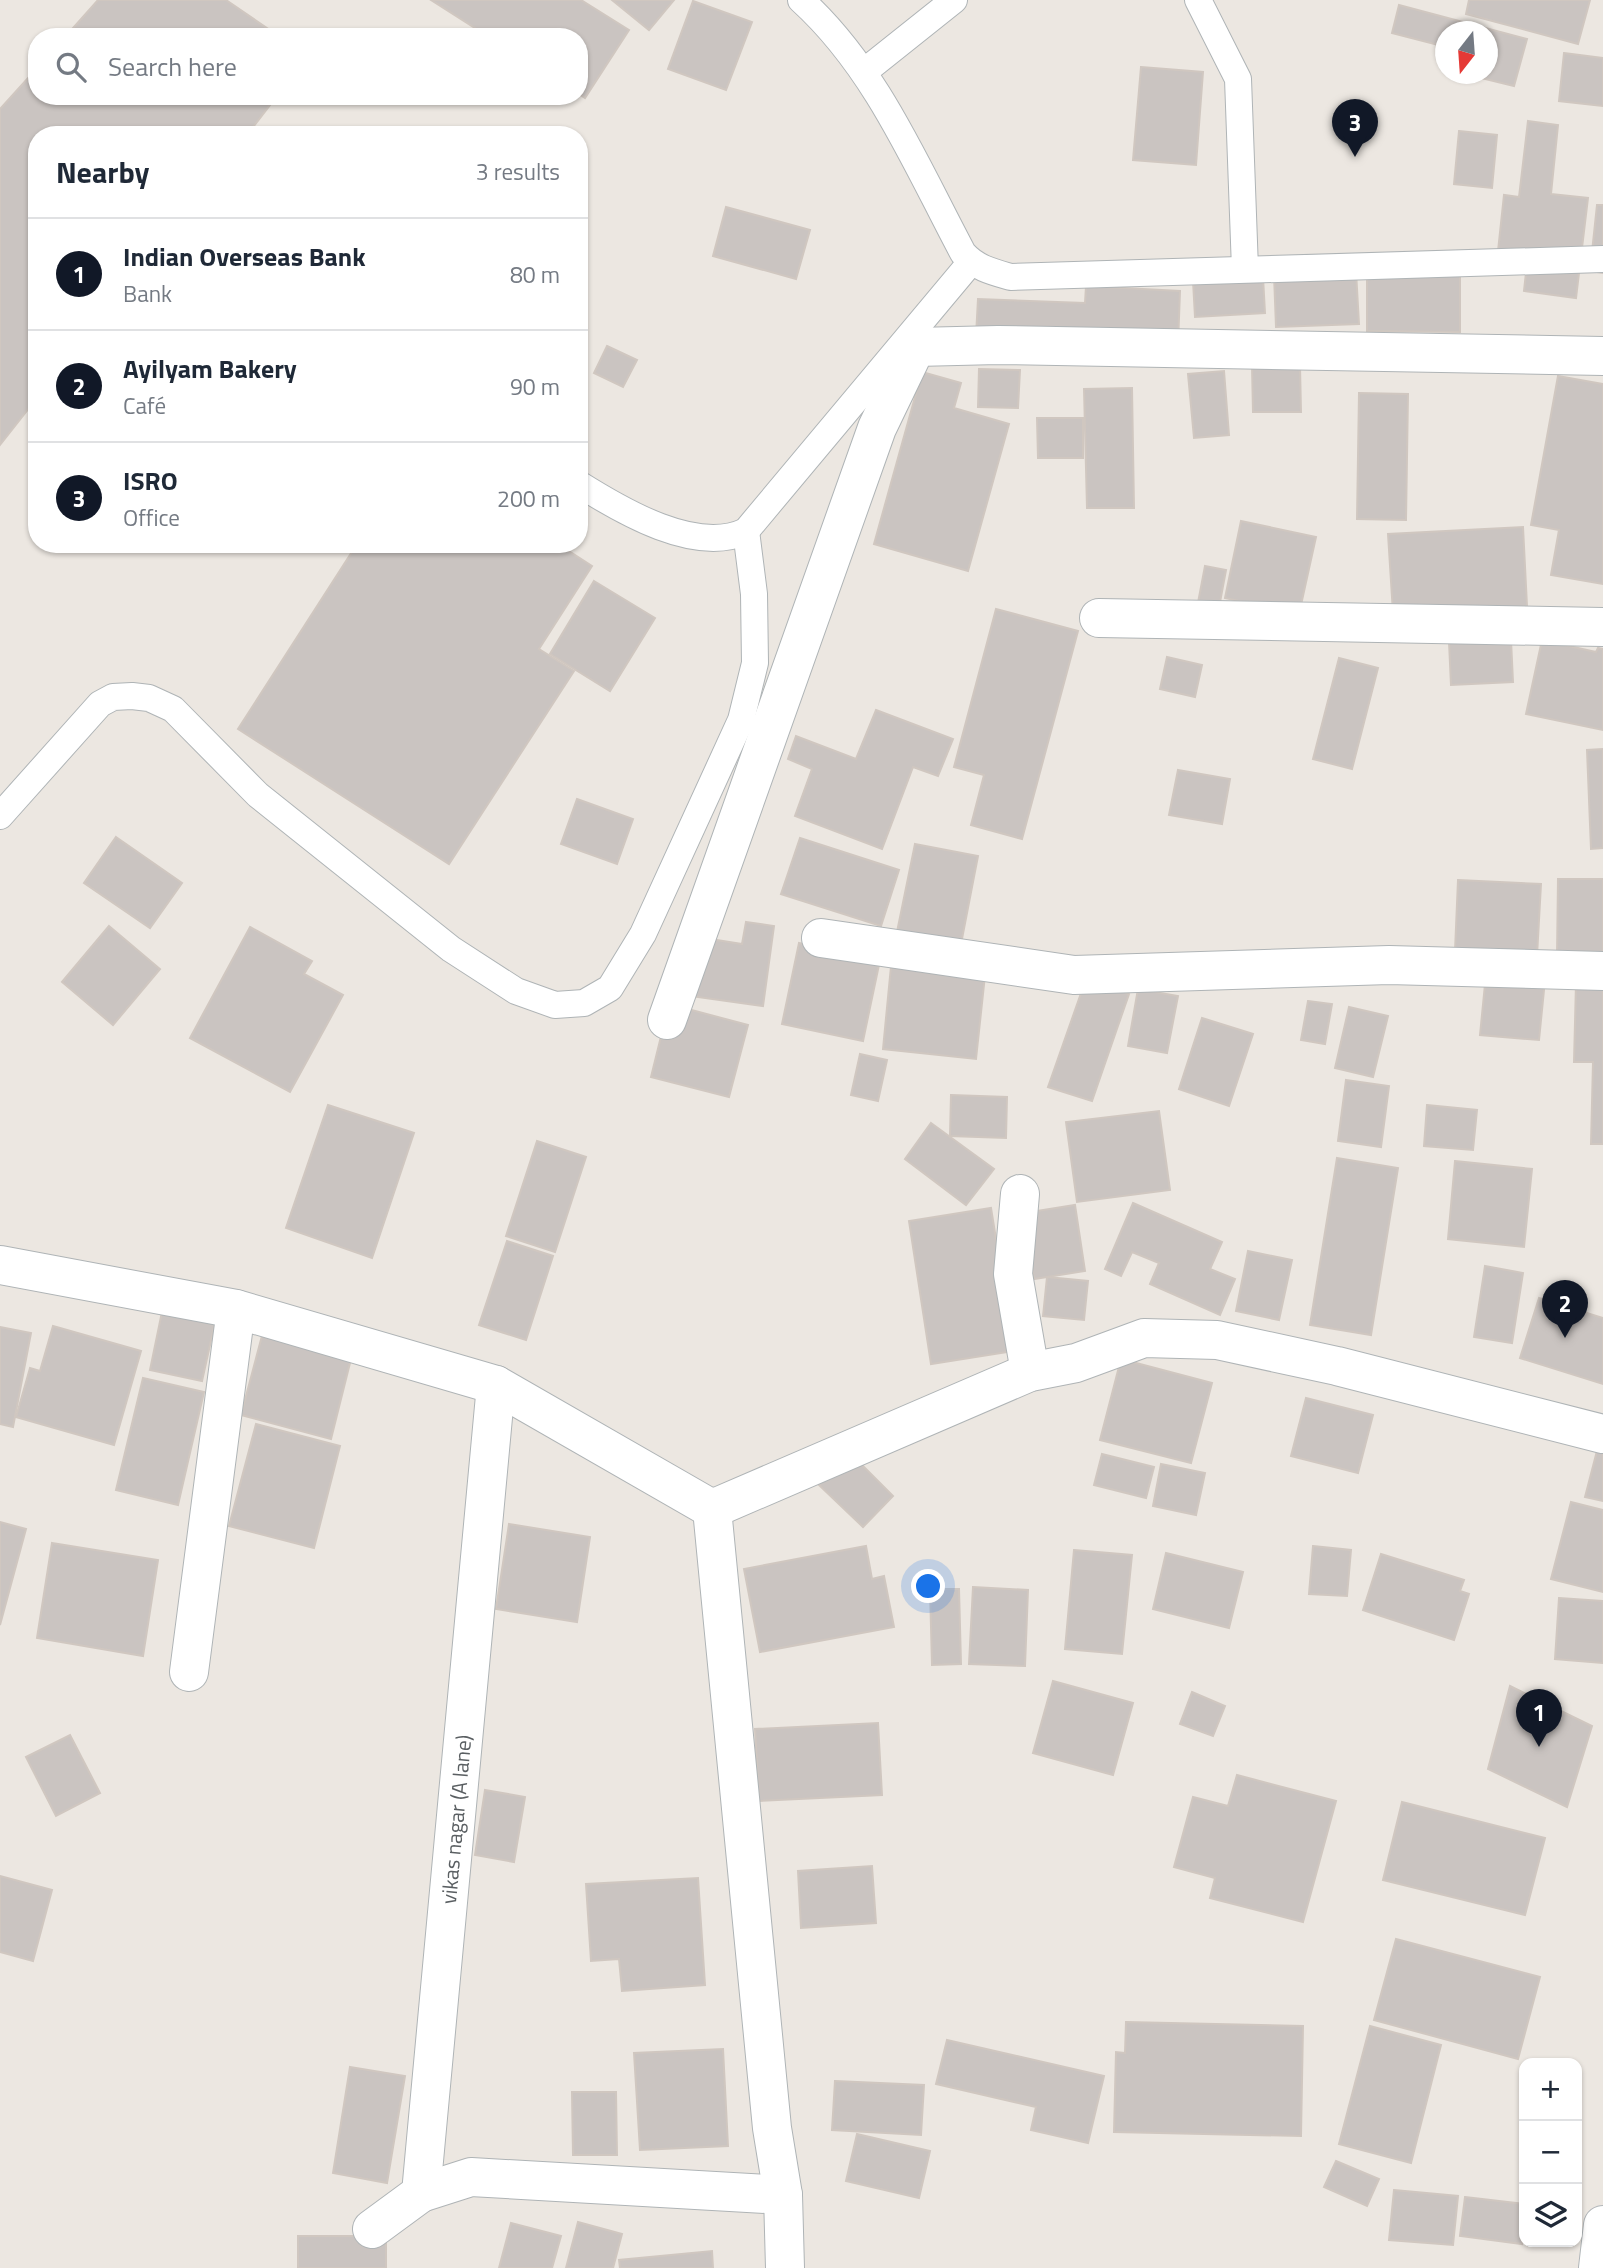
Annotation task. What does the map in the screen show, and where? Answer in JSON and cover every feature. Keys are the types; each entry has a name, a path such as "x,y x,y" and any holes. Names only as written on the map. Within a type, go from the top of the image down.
{"street":[{"path":"667,1020 877,428 916,347 1012,345 1603,356"},
{"path":"1099,618 1603,627"},
{"path":"821,938 1074,975 1390,965 1603,971"},
{"path":"1020,1194 1013,1274 1030,1371"},
{"path":"0,1265 236,1309 496,1385 712,1509"},
{"path":"189,1672 236,1309"},
{"path":"712,1509 1030,1371 1076,1363 1144,1338 1217,1340 1337,1366 1603,1434"},
{"name":"vikas nagar (A lane)","path":"421,2193 496,1385"},
{"path":"712,1509 772,2128 783,2195 785,2268"},
{"path":"372,2229 421,2193 471,2177 783,2195"},
{"path":"1598,2268 1603,2225"}],"lane":[{"path":"801,0 827,23 865,71 971,262 1011,278 1603,259"},
{"path":"865,71 954,0"},
{"path":"1198,0 1238,79 1245,270"},
{"path":"588,489 658,524 692,537 723,540 746,531 971,262"},
{"path":"0,816 100,704 113,697 149,698 173,709 258,796 451,948 516,991 555,1005 584,1003 610,988 643,934 741,720 755,663 754,594 746,531"}],"building":[{"path":"98,0 226,0 267,28 73,28"},
{"path":"431,0 581,0 629,30 588,93 588,28 475,28"},
{"path":"612,0 674,0 649,30"},
{"path":"1469,0 1590,0 1578,44 1466,14"},
{"path":"693,1 752,22 726,90 668,69"},
{"path":"1399,5 1459,21 1435,21 1435,44 1392,33"},
{"path":"1498,31 1527,39 1514,86 1498,82"},
{"path":"1564,53 1603,58 1603,106 1559,101"},
{"path":"1141,67 1203,72 1196,165 1133,160"},
{"path":"28,78 28,105 270,105 254,126 28,126 28,409 0,445 0,109"},
{"path":"1528,121 1558,125 1551,194 1588,198 1576,298 1524,291 1528,254 1498,251 1504,195 1519,197"},
{"path":"1459,131 1497,135 1492,188 1454,184"},
{"path":"1597,205 1603,205 1603,273 1590,271"},
{"path":"726,207 810,230 796,279 713,256"},
{"path":"1367,268 1460,268 1460,332 1367,331"},
{"path":"1356,271 1359,324 1276,327 1274,275"},
{"path":"1263,277 1265,313 1195,317 1193,281"},
{"path":"1086,286 1180,291 1178,344 976,336 978,299 1085,303"},
{"path":"607,346 637,360 623,387 594,373"},
{"path":"1252,366 1300,366 1301,412 1253,412"},
{"path":"979,369 1020,370 1018,408 978,407"},
{"path":"1224,371 1229,435 1194,438 1188,374"},
{"path":"922,372 961,383 954,408 1009,424 968,571 874,544"},
{"path":"1558,376 1603,384 1603,584 1551,575 1559,530 1531,525"},
{"path":"1132,388 1134,508 1087,508 1084,389"},
{"path":"1359,393 1408,394 1406,520 1357,519"},
{"path":"1037,418 1083,418 1083,458 1038,458"},
{"path":"1241,521 1316,537 1299,614 1225,598"},
{"path":"1523,527 1527,606 1393,613 1388,534"},
{"path":"351,553 572,553 592,566 539,649 574,671 449,864 238,729"},
{"path":"1205,566 1226,570 1218,613 1197,608"},
{"path":"594,581 655,618 610,691 550,654"},
{"path":"996,609 1078,631 1022,839 971,825 984,775 954,767"},
{"path":"1511,640 1513,682 1451,685 1449,642"},
{"path":"1542,640 1596,652 1598,648 1603,649 1603,730 1526,714"},
{"path":"1167,657 1202,665 1195,697 1160,689"},
{"path":"1339,658 1378,668 1352,769 1313,759"},
{"path":"876,710 953,739 938,776 913,767 882,849 795,816 812,769 788,759 796,736 856,759"},
{"path":"1603,749 1603,848 1591,849 1587,750"},
{"path":"1178,770 1230,779 1222,824 1169,815"},
{"path":"577,799 633,819 617,864 561,844"},
{"path":"116,837 182,883 150,928 84,883"},
{"path":"800,838 899,870 881,926 781,894"},
{"path":"915,844 978,856 961,944 897,932"},
{"path":"1558,879 1603,879 1603,957 1557,956"},
{"path":"1458,880 1541,884 1537,956 1455,951"},
{"path":"746,922 774,926 763,1006 683,995 691,936 742,944"},
{"path":"109,926 160,969 113,1025 62,982"},
{"path":"250,927 312,961 304,974 343,995 290,1092 190,1038"},
{"path":"799,943 880,960 863,1041 782,1024"},
{"path":"892,956 986,966 976,1059 883,1049"},
{"path":"1486,974 1545,980 1539,1040 1480,1035"},
{"path":"1086,979 1129,994 1092,1101 1048,1087"},
{"path":"1576,983 1603,984 1603,1144 1591,1144 1593,1062 1574,1062"},
{"path":"1138,989 1178,996 1167,1053 1128,1046"},
{"path":"1308,1001 1332,1004 1325,1044 1301,1040"},
{"path":"669,1004 748,1025 729,1097 651,1077"},
{"path":"1349,1007 1388,1016 1373,1077 1335,1068"},
{"path":"1202,1018 1253,1034 1229,1106 1179,1089"},
{"path":"860,1054 887,1060 878,1101 851,1095"},
{"path":"1346,1080 1389,1086 1381,1147 1338,1141"},
{"path":"951,1095 1007,1097 1006,1138 950,1136"},
{"path":"328,1105 414,1133 372,1258 286,1228"},
{"path":"1427,1105 1477,1110 1473,1150 1424,1146"},
{"path":"1159,1111 1170,1190 1077,1202 1066,1122"},
{"path":"931,1123 994,1169 966,1205 905,1159"},
{"path":"537,1141 586,1157 555,1252 506,1236"},
{"path":"1337,1158 1398,1168 1371,1335 1310,1325"},
{"path":"1455,1161 1532,1169 1524,1247 1448,1239"},
{"path":"1133,1203 1222,1242 1210,1269 1235,1279 1220,1315 1150,1284 1159,1263 1132,1252 1121,1276 1105,1269"},
{"path":"1075,1205 1085,1271 1034,1279 1024,1213"},
{"path":"991,1208 1014,1351 931,1364 909,1221"},
{"path":"507,1241 553,1256 526,1340 479,1325"},
{"path":"1248,1251 1292,1260 1279,1320 1236,1311"},
{"path":"1485,1266 1523,1273 1512,1343 1474,1337"},
{"path":"1047,1277 1088,1281 1084,1320 1043,1316"},
{"path":"1539,1298 1603,1318 1603,1384 1520,1358"},
{"path":"163,1307 216,1318 202,1381 150,1370"},
{"path":"53,1326 141,1351 114,1445 16,1417 30,1368 40,1371"},
{"path":"0,1327 31,1333 13,1427 0,1424"},
{"path":"263,1332 352,1355 331,1439 241,1415"},
{"path":"1121,1359 1212,1383 1191,1463 1100,1440"},
{"path":"143,1378 204,1392 178,1505 116,1490"},
{"path":"1306,1398 1373,1415 1358,1473 1291,1456"},
{"path":"256,1424 340,1446 314,1548 229,1526"},
{"path":"1598,1447 1603,1448 1603,1501 1585,1497"},
{"path":"850,1453 893,1496 863,1527 819,1485"},
{"path":"1102,1454 1154,1467 1146,1498 1094,1485"},
{"path":"1161,1464 1205,1473 1196,1515 1153,1506"},
{"path":"1571,1502 1603,1510 1603,1592 1551,1579"},
{"path":"0,1522 26,1529 0,1625"},
{"path":"509,1524 590,1537 577,1622 496,1609"},
{"path":"52,1543 158,1560 143,1656 37,1638"},
{"path":"866,1546 872,1579 884,1576 894,1627 760,1652 744,1569"},
{"path":"1313,1546 1351,1550 1347,1596 1309,1594"},
{"path":"1074,1550 1132,1555 1122,1654 1065,1649"},
{"path":"1166,1553 1243,1572 1229,1628 1153,1609"},
{"path":"1381,1554 1464,1580 1460,1591 1469,1594 1454,1640 1363,1610"},
{"path":"973,1587 1028,1590 1025,1666 969,1664"},
{"path":"930,1589 959,1589 961,1664 932,1665"},
{"path":"1559,1598 1603,1601 1603,1663 1555,1659"},
{"path":"1053,1681 1133,1703 1113,1775 1033,1753"},
{"path":"1510,1686 1592,1726 1567,1807 1488,1769"},
{"path":"1192,1692 1225,1706 1213,1736 1180,1724"},
{"path":"878,1723 882,1795 759,1801 755,1729"},
{"path":"70,1735 100,1793 56,1816 26,1757"},
{"path":"1237,1775 1336,1801 1303,1922 1210,1898 1215,1878 1174,1867 1193,1797 1228,1806"},
{"path":"485,1790 525,1797 514,1862 475,1855"},
{"path":"1402,1802 1545,1838 1525,1915 1383,1880"},
{"path":"872,1866 876,1923 801,1928 798,1871"},
{"path":"0,1876 52,1890 33,1961 0,1952"},
{"path":"698,1878 705,1985 622,1991 619,1959 591,1961 586,1884"},
{"path":"1396,1939 1540,1977 1518,2059 1374,2020"},
{"path":"1126,2022 1303,2026 1301,2136 1114,2132 1116,2052 1125,2053"},
{"path":"1370,2026 1441,2045 1411,2163 1339,2144"},
{"path":"947,2040 1104,2076 1088,2143 1031,2130 1036,2107 936,2084"},
{"path":"723,2049 728,2146 640,2150 634,2053"},
{"path":"350,2067 405,2076 387,2183 333,2173"},
{"path":"835,2081 924,2085 921,2135 832,2130"},
{"path":"572,2092 616,2092 617,2155 573,2155"},
{"path":"857,2134 930,2151 919,2198 846,2181"},
{"path":"1336,2161 1379,2179 1367,2206 1324,2187"},
{"path":"1394,2190 1458,2196 1453,2245 1389,2240"},
{"path":"1465,2197 1519,2203 1519,2244 1460,2236"},
{"path":"578,2222 622,2234 613,2268 566,2268"},
{"path":"511,2223 561,2236 552,2268 499,2268"},
{"path":"298,2236 386,2236 386,2268 298,2268"},
{"path":"712,2251 713,2268 620,2268 619,2260"}],"place":[{"name":"ISRO","path":"1355,157"},
{"name":"Ayilyam Bakery","path":"1565,1338"},
{"name":"Indian Overseas Bank","path":"1539,1747"}]}
